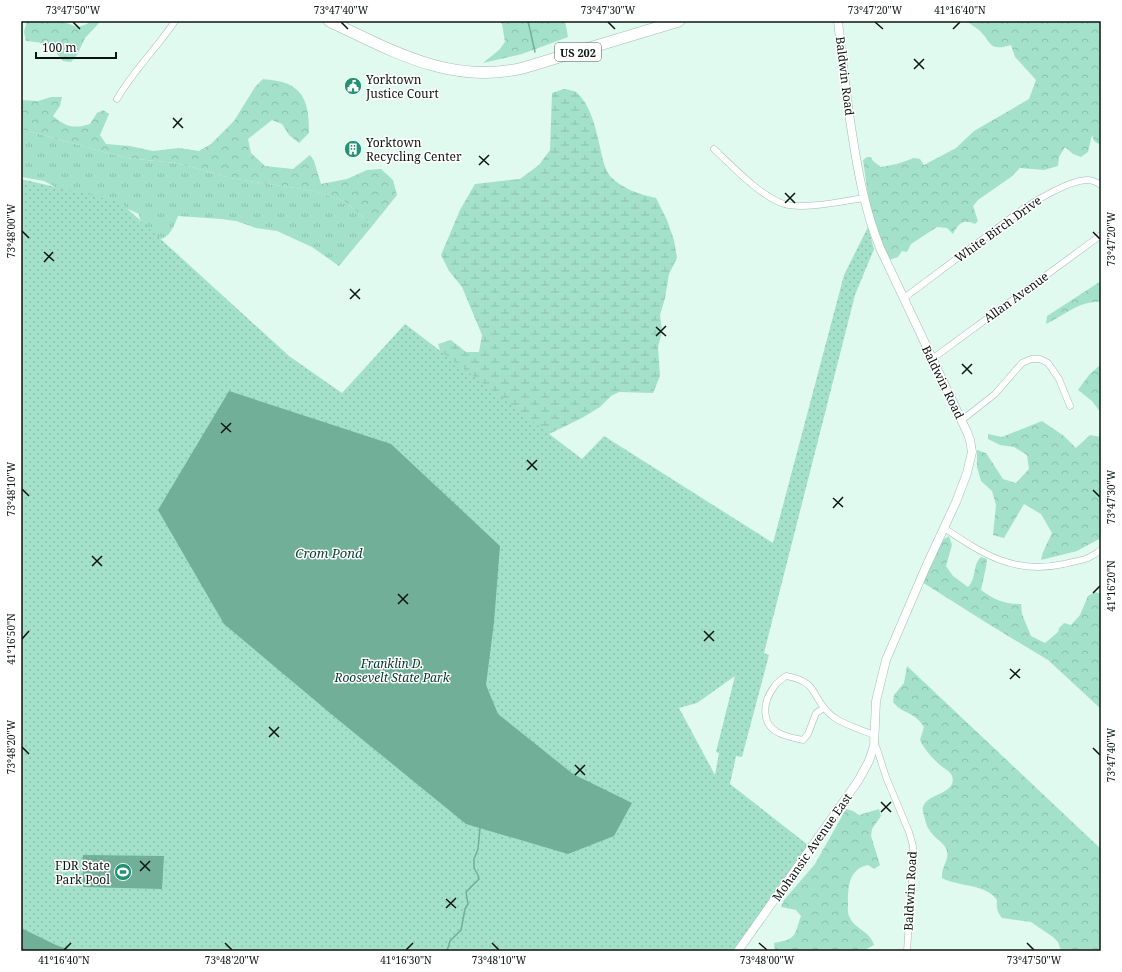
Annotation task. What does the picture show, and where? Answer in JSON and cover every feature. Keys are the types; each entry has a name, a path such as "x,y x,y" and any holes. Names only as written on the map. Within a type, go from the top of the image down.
{"highway":[{"name":"US 202","path":"329,21 421,62 453,70 475,73 503,72 523,68 679,21"}],"street":[{"path":"117,99 127,82 164,38 175,21"},
{"name":"Baldwin Road","path":"838,21 846,94 864,198 874,233 962,420 970,440 972,452 963,485 886,660 876,700 874,738 884,772 909,832 913,846 907,951"},
{"path":"714,149 758,189 775,200 785,204 816,205 864,198"},
{"name":"White Birch Drive","path":"904,298 1023,209 1040,198 1084,180 1101,184"},
{"name":"Allan Avenue","path":"932,359 1101,235"},
{"path":"962,420 994,394 1022,363 1031,358 1040,359 1048,363 1059,379 1070,406"},
{"path":"944,528 987,555 997,559 1036,568 1048,567 1088,558 1101,550"},
{"path":"824,708 816,713 808,734 803,740 778,733 767,721 764,711 774,686 786,676 798,678 808,683 824,708 833,717 874,738"},
{"name":"Mohansic Avenue East","path":"738,951 858,781 869,761 874,738"}],"green space":[{"path":"27,21 60,21 78,27 91,21 101,21 85,38 77,55 71,62 63,61 48,45 26,41 24,32"},
{"path":"499,21 565,21 568,37 522,54 483,63 499,50 505,42 502,24"},
{"path":"966,21 1101,21 1101,148 1099,144 1094,141 1092,135 1088,152 1081,157 1073,154 1065,147 1059,157 1058,166 1044,170 1020,168 1011,177 978,200 973,206 978,221 975,224 964,222 957,227 953,234 947,228 937,227 911,244 907,252 902,251 898,257 889,260 875,224 869,203 863,160 867,157 871,157 873,161 881,167 897,164 914,158 920,159 924,165 956,148 974,131 1029,99 1036,80 1015,57 1011,45 998,47 991,45 979,30"},
{"path":"263,79 288,84 300,93 308,112 309,133 299,143 289,135 282,124 272,120 248,139 251,153 265,166 293,169 310,155 314,161 321,184 347,179 367,170 381,169 393,180 397,195 373,225 344,201 315,191 230,178 177,163 126,158 21,129 21,100 38,101 51,97 62,97 60,106 53,116 66,125 75,127 90,124 97,113 103,110 109,114 100,135 106,144 130,146 153,151 179,148 199,151 211,144 234,121 255,87"},
{"path":"564,89 576,92 586,104 595,125 606,169 610,176 625,188 656,198 667,220 674,240 677,258 669,274 665,298 660,315 662,332 658,347 660,376 653,393 619,392 611,396 600,407 582,418 549,434 508,436 694,951 75,951 21,924 158,510 446,368 438,344 451,340 466,352 479,352 482,335 462,287 449,271 441,255 460,210 475,184 520,179 539,165 550,150 552,93"},
{"path":"21,129 126,158 177,163 230,178 315,191 344,201 373,225 339,266 312,247 277,231 256,228 236,221 178,216 169,234 158,240 140,220 139,214 119,205 77,199 44,181 21,177"},
{"name":"Franklin D. Roosevelt State Park","path":"21,179 120,202 289,356 342,393 405,324 582,459 604,436 773,543 844,275 868,227 874,249 855,295 764,653 769,655 742,757 736,756 730,784 808,845 733,951 21,951","holes":["735,676 716,752 719,753 715,775 679,708 697,703"]},
{"path":"1101,281 1101,302 1086,303 1046,324 1047,316"},
{"path":"1101,364 1101,413 1092,401 1078,390 1089,375"},
{"path":"1042,421 1064,436 1076,448 1090,435 1101,437 1101,538 1077,551 1041,560 1052,533 1041,514 1024,504 1004,538 993,535 996,505 992,491 981,481 977,467 977,450 986,453 1003,479 1016,483 1029,469 1027,455 1014,447 1000,445 988,439 988,434 1002,437"},
{"path":"949,536 952,545 946,566 953,576 968,587 973,580 978,560 981,557 987,559 981,590 1000,601 1010,604 1021,604 1022,614 1031,636 1045,643 1058,632 1059,628 1064,623 1071,625 1080,615 1088,596 1095,592 1101,594 1101,709 1048,660 922,582 934,560 941,541"},
{"path":"907,666 1101,849 1101,951 1061,951 1058,942 1053,937 1031,922 1002,918 997,909 997,900 986,891 942,878 947,858 947,851 943,844 929,830 923,813 923,807 930,799 947,790 953,782 949,771 941,766 932,757 920,740 924,727 916,718 900,709 893,702 894,695 904,683"},
{"path":"846,809 859,815 879,809 881,816 872,829 871,836 880,865 874,869 868,865 857,870 853,874 849,884 848,896 848,912 852,922 869,936 874,945 863,951 775,951 774,943 787,940 794,936 801,916 796,910 781,907 784,900 815,864"}],"water":[{"name":"Crom Pond","path":"229,391 391,444 500,546 494,622 486,685 498,714 573,774 632,803 614,836 568,854 466,824 224,624 158,510"},
{"name":"FDR State Park Pool","path":"83,855 164,856 162,889 83,887"},
{"path":"21,928 58,946 75,951 21,951"}],"waterway":[{"path":"528,21 535,52"},
{"path":"447,951 450,941 461,930 465,909 468,904 466,892 479,879 474,868 474,859 478,849 480,828"}],"place":[{"name":"Yorktown Justice Court","path":"353,86"},
{"name":"Yorktown Recycling Center","path":"353,149"},
{"name":"FDR State Park Pool","path":"123,872"}]}
